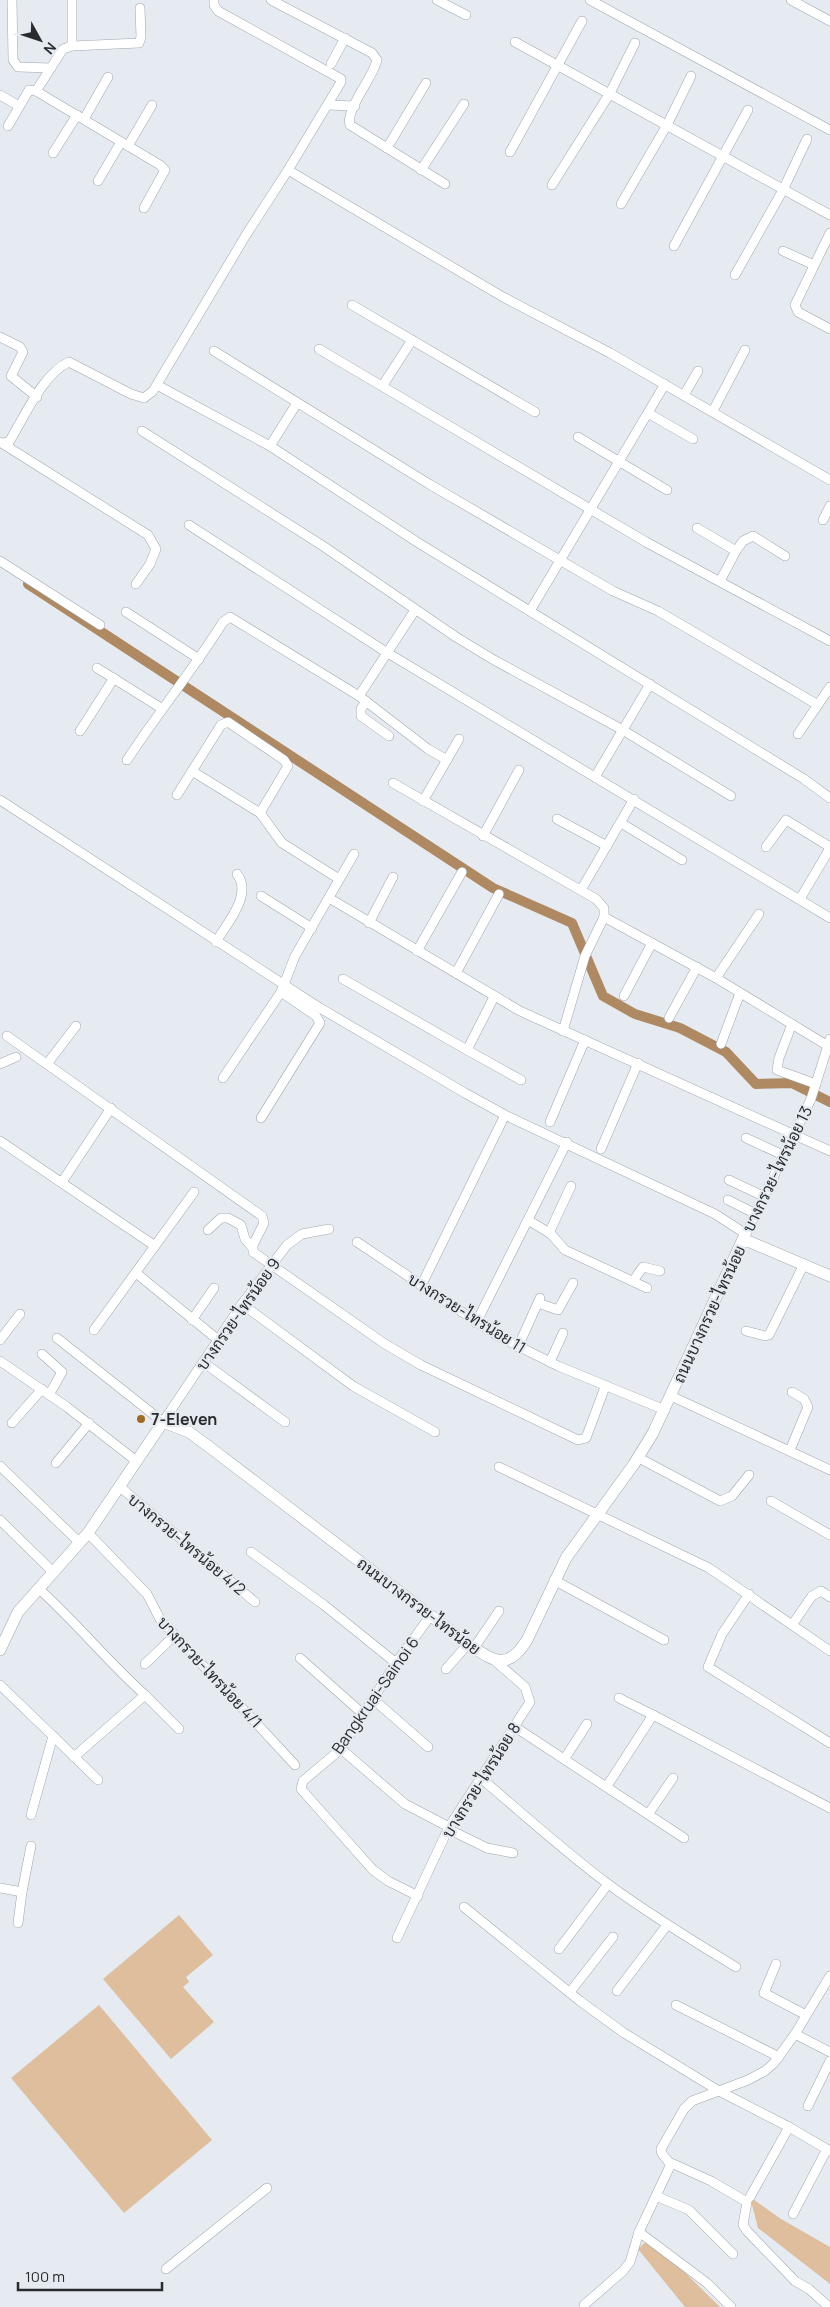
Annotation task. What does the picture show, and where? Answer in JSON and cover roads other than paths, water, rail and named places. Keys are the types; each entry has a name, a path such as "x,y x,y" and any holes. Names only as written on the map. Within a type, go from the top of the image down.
{"main road":[{"name":"ถนนบางกรวย-ไทรน้อย","path":"164,1422 189,1432 471,1646 494,1660 509,1660 522,1649 568,1554 638,1458 665,1410 747,1232 804,1264 830,1276"},
{"path":"0,1650 18,1612 88,1533 135,1460 164,1422"}],"street":[{"path":"12,0 13,60 15,65 51,68"},
{"path":"72,0 72,46"},
{"path":"2,442 9,442 36,397 58,367 69,362 131,394 144,398 157,385 246,235 341,82 341,79 218,11 214,5 214,0"},
{"path":"272,0 372,53 377,60 375,71 350,114 350,125 445,184"},
{"path":"437,0 466,16"},
{"path":"590,0 830,130"},
{"path":"791,0 830,21"},
{"path":"36,91 63,49 72,46 139,43 141,37 140,8"},
{"path":"510,152 582,21"},
{"path":"331,64 345,38"},
{"path":"515,42 830,215"},
{"path":"552,185 610,93 635,42"},
{"path":"621,204 667,125 691,76"},
{"path":"53,153 108,77"},
{"path":"387,148 426,83"},
{"path":"8,126 29,90 36,91 160,165 165,170 144,208"},
{"path":"0,95 19,106"},
{"path":"421,170 464,104"},
{"path":"98,181 152,105"},
{"path":"328,105 355,106"},
{"path":"674,246 748,110"},
{"path":"735,275 783,190 807,139"},
{"path":"288,170 503,297 665,384 780,453 830,480"},
{"path":"830,234 795,305 795,309 802,315 830,329"},
{"path":"783,251 814,265"},
{"path":"352,305 535,412"},
{"path":"0,337 20,348 23,352 11,376 36,397"},
{"path":"383,385 412,340"},
{"path":"318,349 383,385 591,510 830,640"},
{"path":"712,411 745,350"},
{"path":"214,351 429,484 613,591 658,611 818,705"},
{"path":"684,395 698,371"},
{"path":"530,611 665,384"},
{"path":"157,385 270,446 342,494 804,779 830,798"},
{"path":"270,446 297,403"},
{"path":"648,413 693,438"},
{"path":"142,431 323,546 415,610 494,660 621,729 731,796"},
{"path":"578,437 667,490"},
{"path":"2,442 148,535 156,549 150,564 136,584"},
{"path":"823,520 830,506"},
{"path":"189,525 386,652 830,918"},
{"path":"697,528 736,551"},
{"path":"720,581 743,541 752,536 785,556"},
{"path":"0,561 100,625"},
{"path":"389,736 362,716 362,698 386,652 415,610"},
{"path":"126,612 199,660"},
{"path":"127,760 161,708 178,690 223,622 230,617 362,698 428,749 447,760"},
{"path":"97,668 161,708"},
{"path":"80,731 114,678"},
{"path":"595,777 621,729 650,684"},
{"path":"798,734 830,687"},
{"path":"177,795 222,725 228,722 284,760 288,766 260,812"},
{"path":"423,801 459,739"},
{"path":"192,770 260,812 276,838 289,849 339,879"},
{"path":"483,836 519,770"},
{"path":"393,782 483,836 602,903 604,917 585,956 563,1031"},
{"path":"581,890 634,799"},
{"path":"0,800 320,1008 505,1115 567,1142 715,1214 747,1232"},
{"path":"557,819 607,846"},
{"path":"766,846 786,820 830,848 800,899"},
{"path":"621,823 682,860"},
{"path":"223,1078 284,983 312,928 354,854"},
{"path":"417,951 462,872"},
{"path":"216,942 242,895 243,883 237,874"},
{"path":"369,923 393,877"},
{"path":"456,973 499,894"},
{"path":"260,896 312,928"},
{"path":"329,898 494,997 563,1031 638,1063 830,1151"},
{"path":"716,978 759,914"},
{"path":"604,917 697,967 792,1024 829,1043"},
{"path":"624,996 652,943"},
{"path":"670,1018 697,967"},
{"path":"343,979 521,1080"},
{"path":"261,1118 320,1023 316,1016 284,983"},
{"path":"721,1044 740,993"},
{"path":"467,1050 494,997"},
{"path":"792,1024 779,1058 778,1070 815,1086"},
{"path":"47,1064 76,1026"},
{"path":"7,1036 262,1216 264,1223 252,1247"},
{"path":"550,1122 585,1040"},
{"name":"บางกรวย-ไทรน้อย 13","path":"747,1232 811,1099 827,1060 829,1043"},
{"path":"0,1064 16,1057"},
{"path":"601,1149 638,1063"},
{"path":"62,1182 111,1108"},
{"path":"421,1286 505,1115"},
{"path":"746,1138 784,1156"},
{"path":"0,1140 155,1246"},
{"path":"476,1323 567,1142"},
{"path":"729,1180 765,1197"},
{"path":"549,1234 571,1186"},
{"path":"94,1330 194,1192"},
{"path":"728,1200 756,1214"},
{"path":"208,1230 221,1218 228,1218 241,1225 245,1239 252,1247 253,1252 385,1344 421,1365 578,1440 586,1438 605,1387"},
{"path":"528,1220 549,1234 565,1250 646,1288"},
{"name":"บางกรวย-ไทรน้อย 9","path":"164,1422 217,1339 270,1265 296,1237 308,1231 330,1229"},
{"name":"บางกรวย-ไทรน้อย 11","path":"357,1242 476,1323 518,1347 605,1387 665,1410"},
{"path":"746,1331 765,1336 769,1335 804,1264"},
{"path":"633,1282 644,1267 660,1271"},
{"path":"136,1273 217,1339"},
{"path":"518,1347 539,1300 558,1310 573,1283"},
{"path":"192,1320 214,1288"},
{"path":"242,1304 353,1386 435,1432"},
{"path":"0,1340 20,1314"},
{"path":"550,1362 563,1333"},
{"path":"57,1338 164,1422"},
{"path":"12,1424 45,1392 62,1372 42,1354"},
{"path":"0,1361 89,1423 135,1460"},
{"path":"203,1362 285,1422"},
{"path":"790,1450 808,1407 804,1399 792,1392"},
{"path":"671,1396 830,1470"},
{"path":"56,1463 89,1423"},
{"path":"638,1458 720,1501 732,1496 749,1475"},
{"path":"0,1466 80,1543"},
{"path":"498,1467 710,1568 830,1651"},
{"name":"บางกรวย-ไทรน้อย 4/2","path":"119,1486 255,1602"},
{"path":"771,1500 830,1534"},
{"path":"0,1520 53,1572"},
{"name":"บางกรวย-ไทรน้อย 4/1","path":"88,1533 147,1594 160,1619 296,1765"},
{"path":"251,1552 324,1605 396,1663"},
{"path":"554,1580 664,1640"},
{"path":"38,1588 73,1620 178,1729"},
{"path":"792,1624 812,1596 821,1591 830,1597"},
{"path":"749,1594 722,1634 708,1667 830,1743"},
{"path":"446,1669 471,1646 499,1611"},
{"name":"Bangkruai-Sainoi 6","path":"418,1896 388,1881 373,1870 304,1795 301,1789 303,1781 340,1749 396,1663 431,1615"},
{"path":"145,1664 175,1635"},
{"path":"300,1658 363,1714"},
{"name":"บางกรวย-ไทรน้อย 8","path":"397,1938 448,1828 468,1796 482,1779 530,1702 525,1687 494,1660"},
{"path":"0,1685 98,1780"},
{"path":"74,1757 145,1694"},
{"path":"619,1698 830,1808"},
{"path":"373,1699 428,1747"},
{"path":"607,1786 653,1716"},
{"path":"565,1758 587,1724"},
{"path":"515,1727 565,1758 684,1838"},
{"path":"31,1815 53,1736"},
{"path":"340,1749 409,1807 487,1848 513,1853"},
{"path":"650,1814 673,1778"},
{"path":"482,1779 608,1884 667,1925 736,1967"},
{"path":"18,1923 31,1846"},
{"path":"559,1948 608,1884"},
{"path":"0,1888 22,1892"},
{"path":"464,1907 624,2033 719,2091 789,2127 828,2150 794,2214"},
{"path":"617,1992 667,1925"},
{"path":"570,1992 613,1937"},
{"path":"776,1964 764,1993 806,2015"},
{"path":"829,2307 809,2289 795,2281 746,2231 743,2225 747,2202 711,2181 669,2162 660,2151 684,2109 696,2098 719,2091 765,2071 779,2057 830,1976"},
{"path":"822,1990 830,1995"},
{"path":"676,2005 779,2057"},
{"path":"795,2034 830,2052"},
{"path":"808,2106 830,2061"},
{"path":"750,2197 789,2127"},
{"path":"584,2305 630,2262 639,2232 668,2172 669,2162"},
{"path":"166,2269 267,2188"},
{"path":"656,2196 689,2210 733,2254"},
{"path":"639,2232 707,2282 731,2307"}],"waterway":[{"path":"28,584 493,888 572,923 603,996 635,1014 680,1028 726,1052 756,1084 792,1083 830,1102"}],"place":[{"name":"7-Eleven","path":"141,1419"}]}
